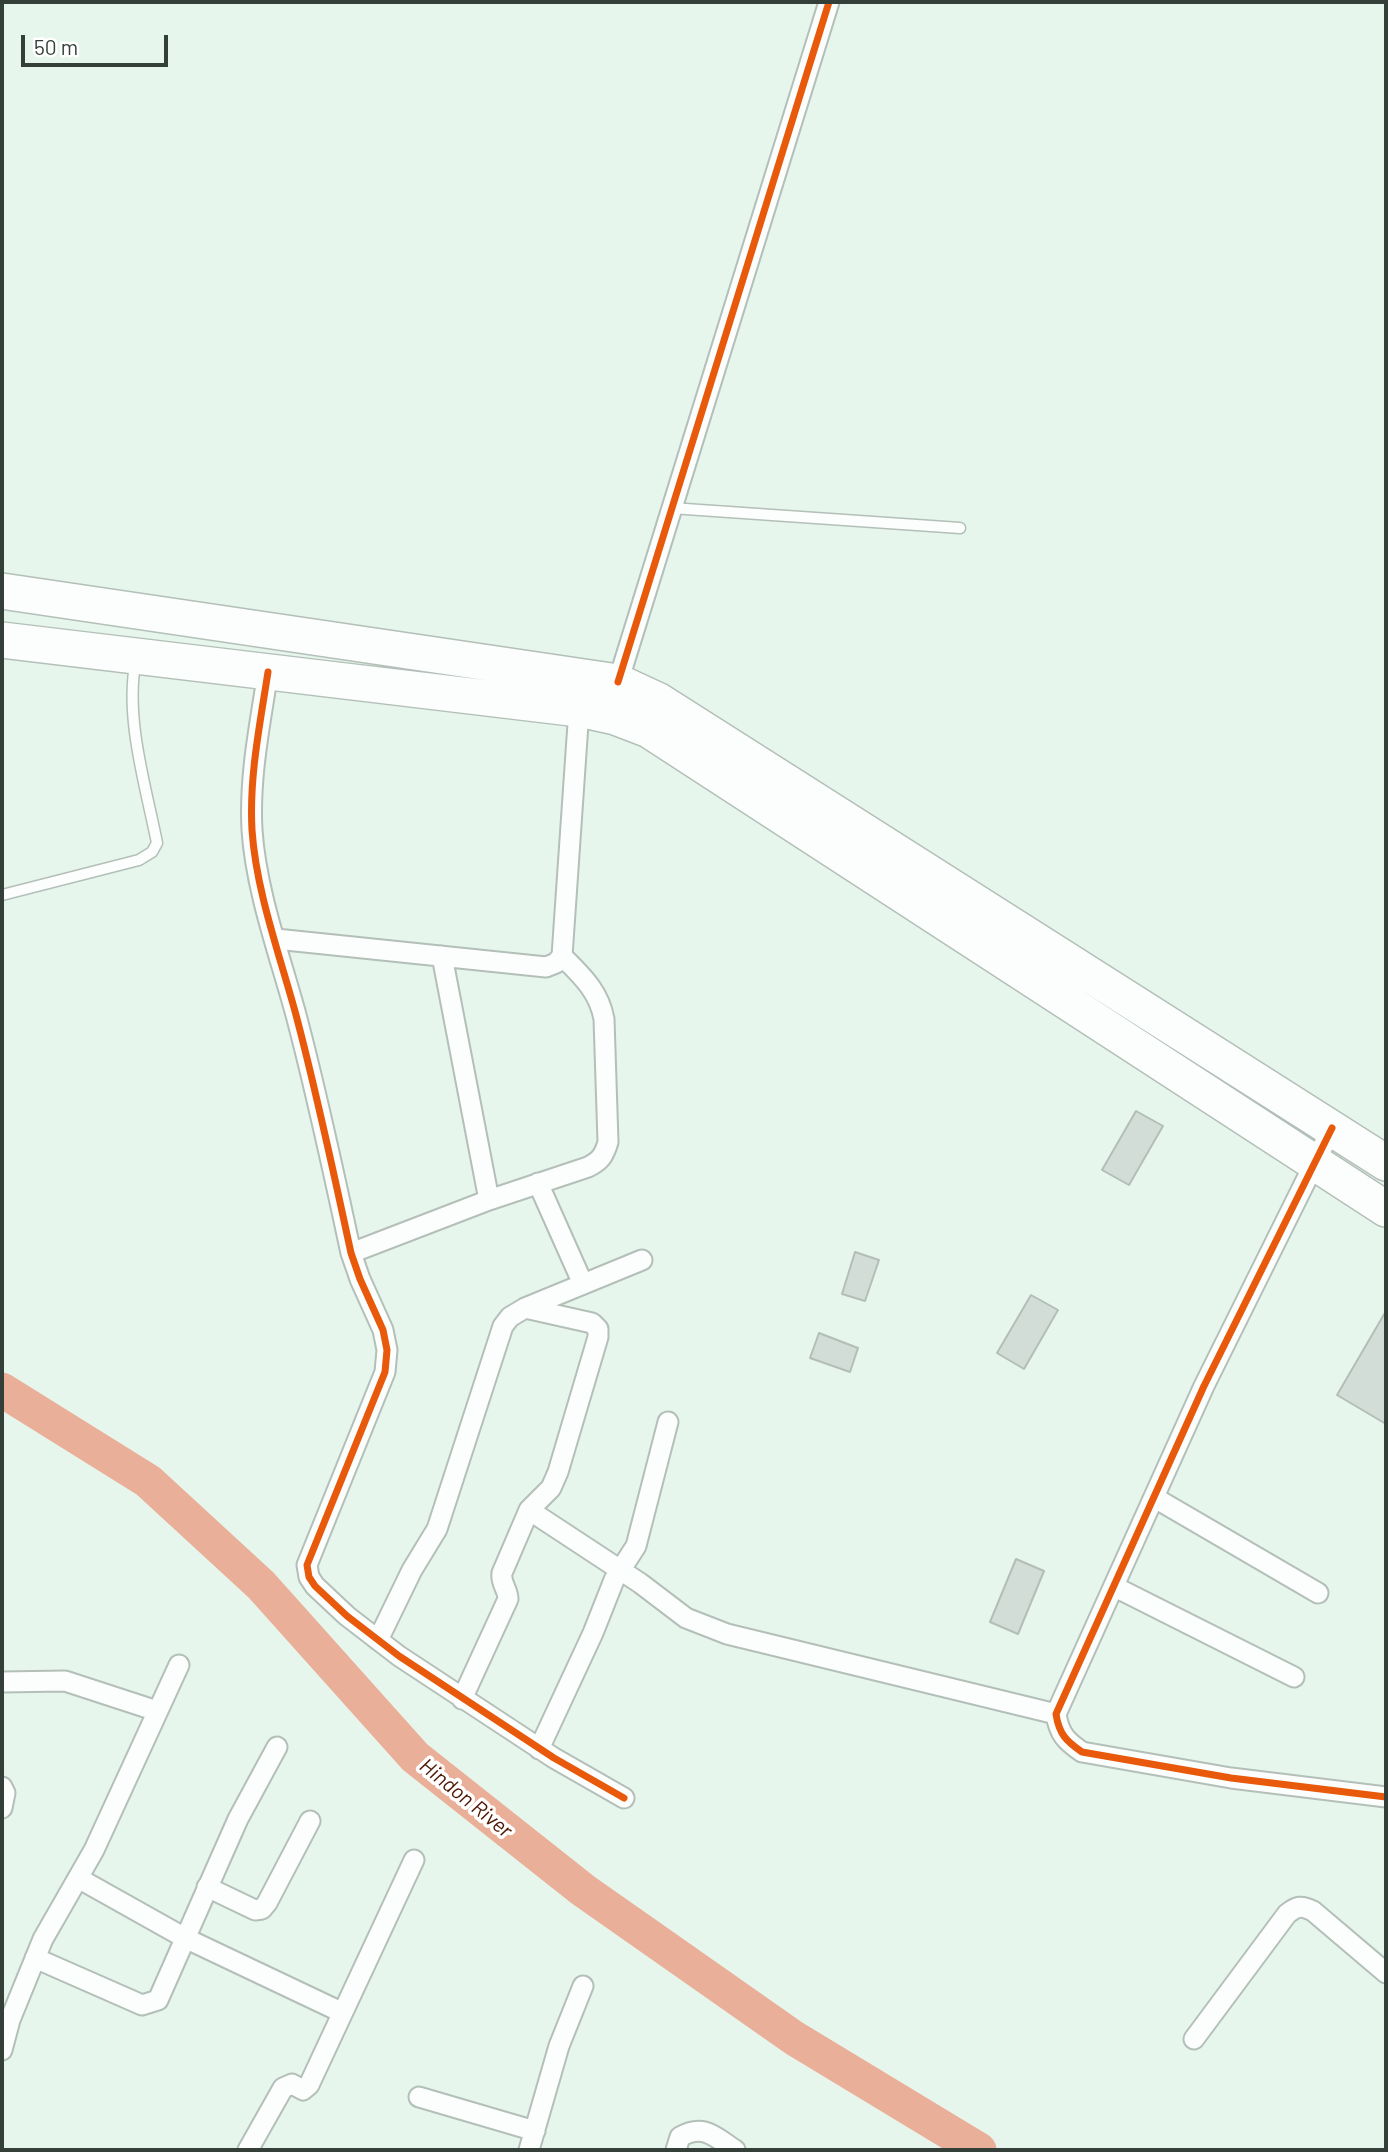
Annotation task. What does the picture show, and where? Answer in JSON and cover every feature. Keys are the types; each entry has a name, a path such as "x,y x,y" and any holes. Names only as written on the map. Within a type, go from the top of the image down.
{"highway":[{"path":"2,591 618,682 659,701 1386,1163"},
{"path":"2,640 579,709 615,717 649,730 1386,1209"}],"street":[{"path":"618,682 829,2"},
{"path":"268,672 254,763 253,832 260,877 312,1076 351,1253 383,1329 387,1350 384,1372 307,1565 309,1577 347,1616 462,1699 539,1749 624,1798"},
{"path":"276,939 546,967 556,963 562,956 579,709"},
{"path":"442,956 489,1200"},
{"path":"351,1253 597,1162 605,1155 608,1142 604,1019 601,1004 585,979 562,956"},
{"path":"1332,1128 1204,1386 1056,1714 1059,1730 1065,1741 1083,1752 1231,1778 1386,1797"},
{"path":"538,1183 583,1284"},
{"path":"378,1640 412,1570 437,1529 503,1326 510,1317 525,1308 642,1260"},
{"path":"462,1699 508,1599 502,1573 529,1510 551,1488 558,1472 598,1337 598,1329 592,1323 525,1308"},
{"path":"539,1749 620,1570 636,1546 667,1422"},
{"path":"1154,1498 1318,1593"},
{"path":"529,1510 620,1570 686,1618 727,1634 1056,1714"},
{"path":"1115,1587 1294,1678"},
{"path":"2,2050 10,2020 43,1939 94,1850 179,1665"},
{"path":"2,1682 65,1681 157,1711"},
{"path":"35,1958 142,2004 158,2000 238,1819 277,1747"},
{"path":"2,1787 5,1793 2,1808"},
{"path":"207,1887 255,1910 262,1909 310,1821"},
{"path":"248,2150 284,2088 292,2084 303,2090 307,2088 414,1860"},
{"path":"78,1878 185,1938 341,2012"},
{"path":"1194,2039 1287,1914 1297,1906 1313,1911 1386,1973"},
{"path":"419,2097 532,2141 559,2046 583,1986"},
{"path":"676,2150 680,2137 693,2130 706,2132 735,2150"}],"lane":[{"path":"671,508 960,528"},
{"path":"2,895 139,860 152,852 157,843 132,705 131,681 136,656"}],"building":[{"path":"1136,1111 1163,1126 1129,1185 1102,1170"},
{"path":"855,1252 879,1260 865,1301 842,1294"},
{"path":"1031,1295 1058,1310 1024,1369 997,1353"},
{"path":"1386,1311 1386,1424 1337,1395"},
{"path":"819,1333 858,1348 850,1372 810,1358"},
{"path":"1016,1559 1044,1571 1018,1634 990,1622"}],"waterway":[{"name":"Hindon River","path":"2,1390 148,1481 261,1585 415,1757 583,1890 794,2038 979,2150"}],"cycle path":[{"path":"618,682 829,2"},
{"path":"268,672 256,751 251,810 258,876 311,1074 351,1253 383,1330 387,1350 385,1372 307,1565 309,1577 347,1616 399,1656 554,1758 624,1798"},
{"path":"1332,1128 1204,1386 1056,1714 1064,1736 1082,1752 1231,1778 1386,1797"}]}
